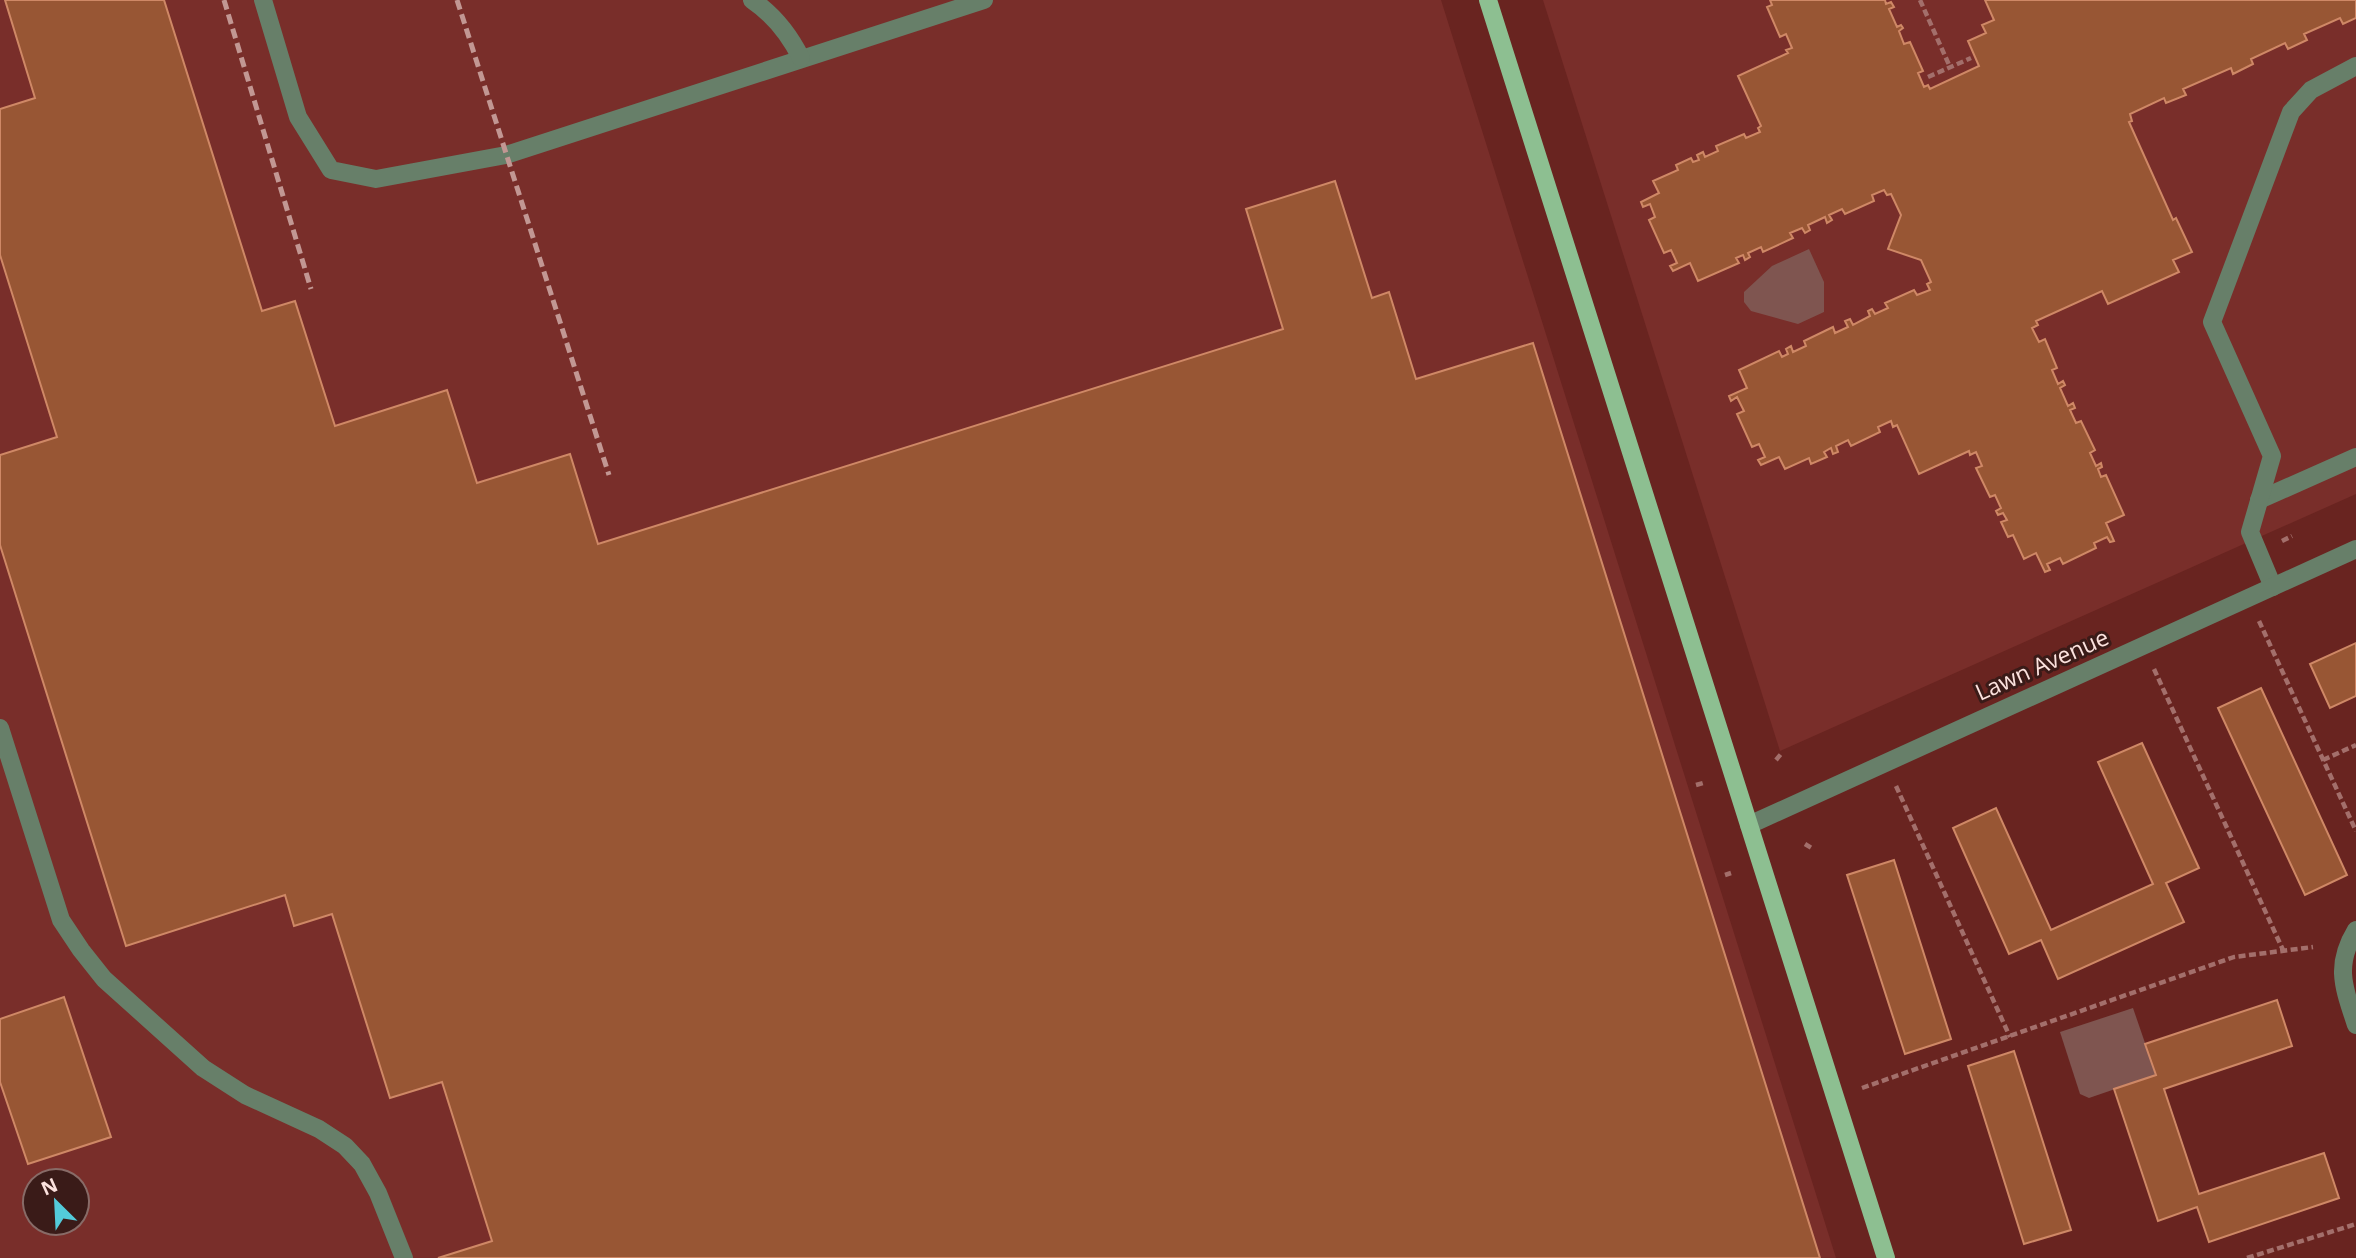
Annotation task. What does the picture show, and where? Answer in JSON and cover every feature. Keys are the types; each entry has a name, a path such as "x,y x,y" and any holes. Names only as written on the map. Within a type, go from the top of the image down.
{"main road":[{"path":"1488,0 1886,1258"}],"street":[{"path":"263,0 298,117 331,170 376,179 506,155 984,0"},
{"path":"752,0 765,8 779,24 801,58"},
{"path":"2273,587 2250,532 2272,456 2212,322 2291,112 2311,90 2356,66"},
{"path":"2259,500 2356,457"},
{"name":"Lawn Avenue","path":"1749,825 2356,549"},
{"path":"0,728 61,920 81,950 104,979 203,1068 246,1095 319,1129 345,1146 362,1164 378,1192 404,1258"},
{"path":"2356,930 2343,956 2342,980 2356,1026"}],"path":[{"path":"1920,0 1950,67"},
{"path":"1928,77 1971,58"},
{"path":"2281,541 2292,536"},
{"path":"2263,629 2356,831"},
{"path":"2157,676 2283,950"},
{"path":"2323,760 2356,744"},
{"path":"1776,760 1781,754"},
{"path":"1696,785 1703,783"},
{"path":"1899,791 2010,1037"},
{"path":"1805,844 1813,849"},
{"path":"1725,875 1731,873"},
{"path":"1870,1086 2234,957 2314,947"},
{"path":"2247,1258 2356,1224"}],"shaded area":[{"path":"0,0 1441,0 1836,1258 0,1258"},
{"path":"1543,0 2356,0 2356,494 1780,751"},
{"path":"1809,249 1824,282 1824,312 1798,324 1751,311 1744,302 1744,292 1772,266"},
{"path":"2133,1008 2156,1075 2089,1098 2080,1094 2060,1032"}],"building":[{"path":"5,0 164,0 262,311 295,301 335,426 447,390 477,483 570,454 598,544 1283,329 1246,209 1335,181 1372,298 1389,292 1416,379 1533,343 1820,1258 438,1258 492,1241 442,1082 390,1098 332,914 294,926 285,895 126,946 0,545 0,455 57,437 0,255 0,109 35,98"},
{"path":"1770,0 1891,2 1894,7 1889,9 1897,27 1901,25 1903,28 1899,31 1904,44 1910,42 1923,71 1918,73 1924,87 1928,85 1930,89 1979,66 1968,41 1986,33 1982,25 1994,20 1985,0 2356,0 2356,18 2343,24 2340,18 2304,34 2307,40 2288,49 2285,43 2251,59 2253,64 2233,74 2231,68 2183,89 2186,95 2166,103 2164,98 2130,114 2132,121 2129,122 2173,220 2176,218 2192,252 2173,260 2179,272 2108,304 2102,291 2036,321 2038,325 2032,328 2039,342 2045,339 2057,368 2052,370 2058,384 2063,381 2065,385 2060,388 2068,406 2073,403 2075,408 2070,410 2076,423 2081,421 2095,450 2090,453 2096,466 2101,463 2102,467 2098,469 2101,477 2106,475 2124,515 2106,523 2114,541 2110,542 2107,537 2094,543 2096,548 2063,564 2060,558 2047,564 2050,570 2045,572 2036,553 2024,559 2013,535 2008,537 2001,522 2007,520 2003,513 1998,515 1996,511 2001,508 1995,495 1990,497 1976,468 1982,466 1976,452 1970,455 1969,451 1919,474 1897,425 1893,427 1891,421 1878,427 1880,432 1851,446 1848,440 1836,446 1838,452 1833,454 1831,448 1824,452 1827,457 1811,464 1809,458 1785,469 1779,457 1761,465 1758,460 1765,457 1759,444 1752,447 1737,414 1744,411 1737,397 1731,401 1729,396 1747,388 1739,370 1779,351 1782,357 1788,354 1786,349 1791,346 1793,352 1806,346 1804,341 1833,327 1835,333 1848,327 1845,321 1850,319 1853,325 1870,316 1868,311 1872,309 1875,314 1888,308 1885,303 1914,290 1917,295 1930,290 1927,284 1931,282 1921,260 1888,249 1901,215 1891,194 1887,195 1884,190 1872,195 1874,201 1845,214 1842,209 1829,215 1832,220 1827,223 1825,217 1808,225 1810,230 1805,233 1802,228 1790,233 1793,238 1763,252 1761,247 1748,253 1750,257 1745,260 1743,255 1736,258 1739,263 1698,281 1690,263 1673,271 1670,266 1677,263 1671,250 1664,253 1649,220 1655,217 1650,204 1643,207 1641,202 1659,193 1653,181 1678,170 1676,165 1691,158 1693,162 1699,160 1697,155 1703,152 1705,157 1718,151 1716,146 1744,134 1746,138 1760,132 1758,128 1761,126 1738,76 1788,53 1786,50 1792,48 1786,34 1780,37 1767,7 1772,5"},
{"path":"2356,643 2356,696 2330,708 2310,664"},
{"path":"2261,688 2347,875 2305,895 2218,708"},
{"path":"2142,743 2199,868 2166,883 2184,922 2058,979 2041,940 2009,954 1953,828 1996,808 2051,930 2153,884 2098,762"},
{"path":"1894,860 1951,1039 1905,1054 1847,875"},
{"path":"64,997 111,1137 28,1164 0,1082 0,1019"},
{"path":"2277,1000 2292,1046 2164,1089 2199,1194 2324,1153 2339,1198 2209,1242 2197,1207 2158,1221 2114,1089 2156,1075 2145,1044"},
{"path":"2014,1051 2071,1230 2024,1244 1968,1066"}],"railway":[{"path":"224,0 311,289"},
{"path":"457,0 609,475"}]}
